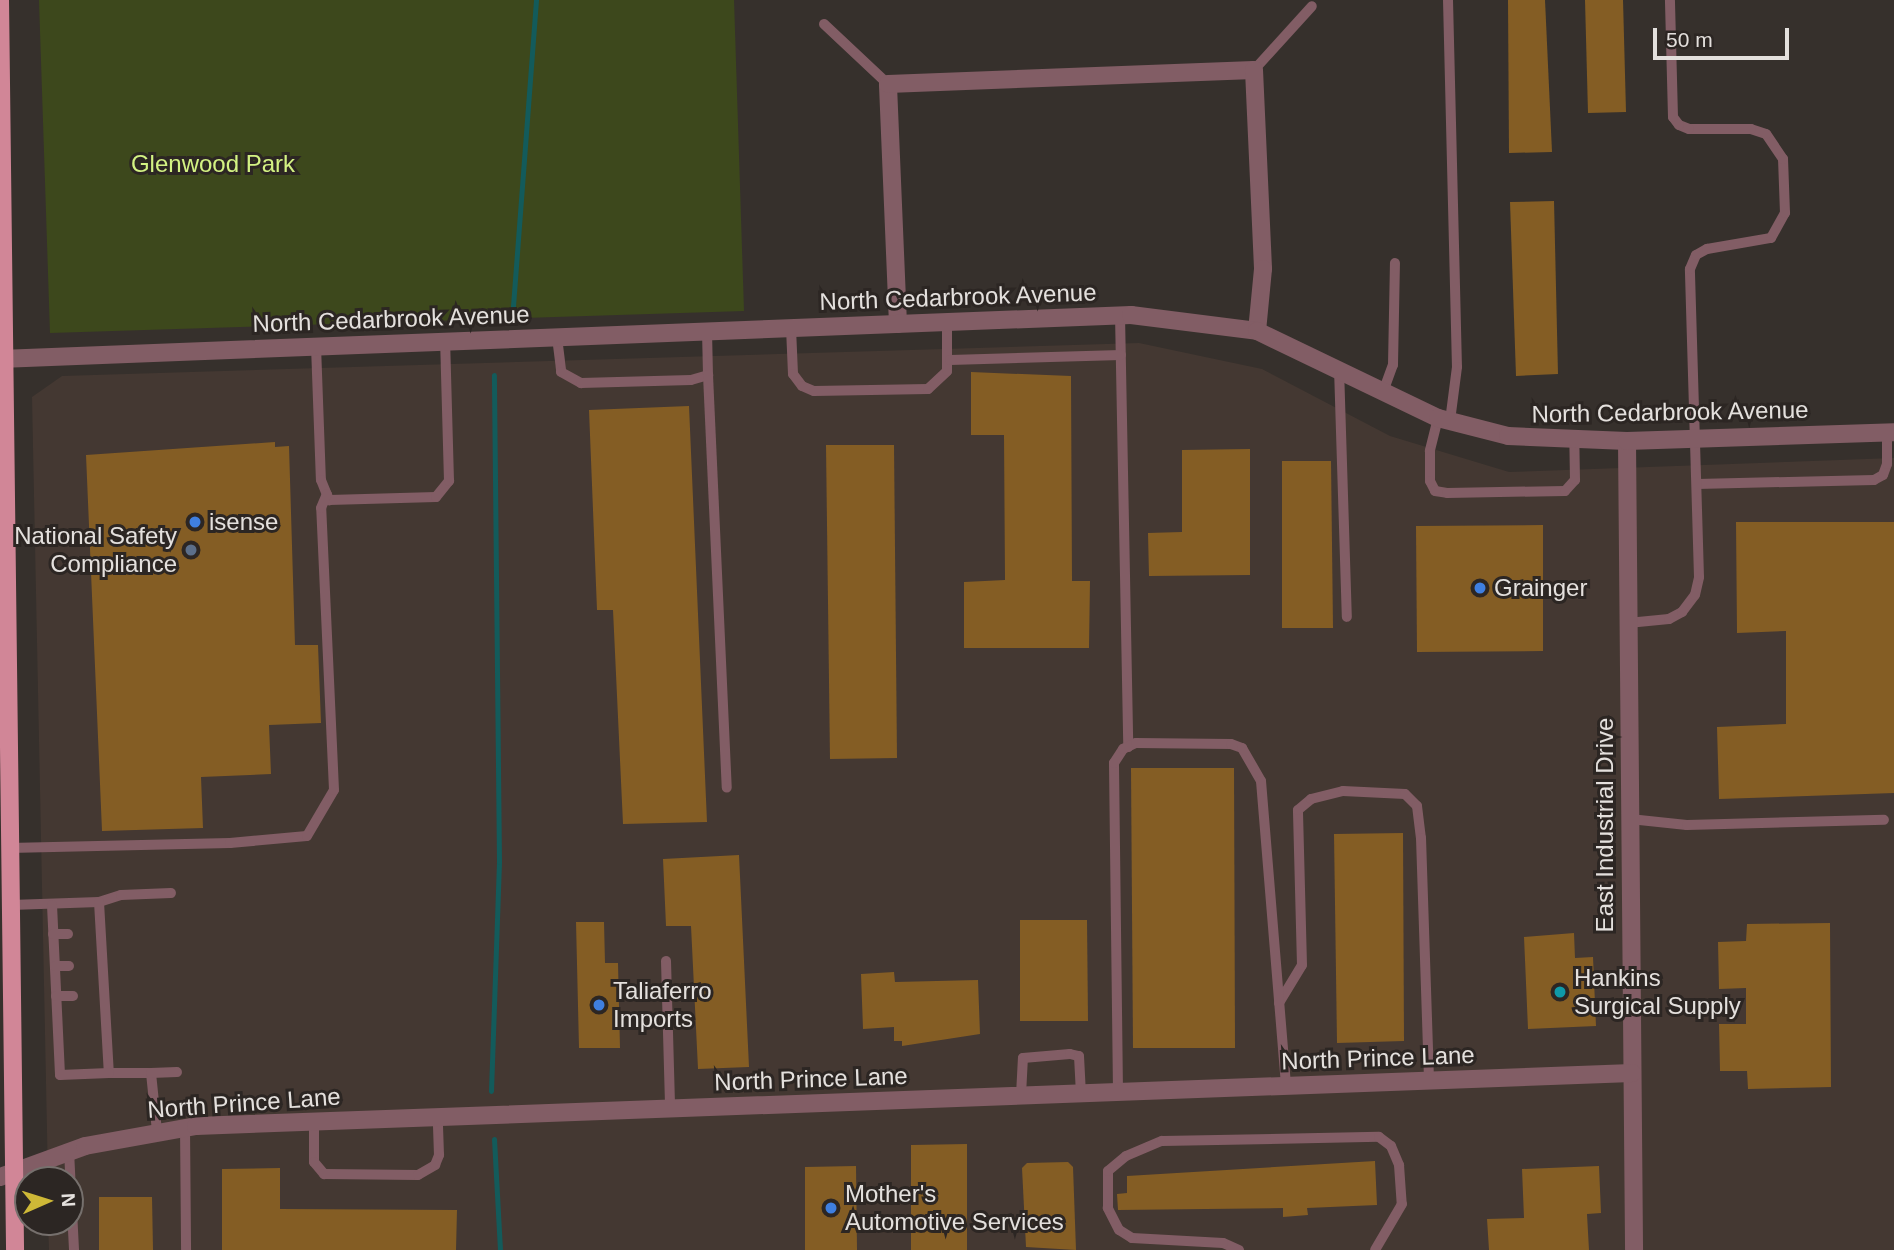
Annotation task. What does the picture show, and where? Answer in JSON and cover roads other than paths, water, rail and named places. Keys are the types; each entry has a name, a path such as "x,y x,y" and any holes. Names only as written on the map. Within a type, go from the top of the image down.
{"main road":[{"path":"0,0 3,673 9,848 5,905 7,1174 15,1250"}],"street":[{"path":"898,324 888,84 1254,70 1263,270 1257,331"},
{"name":"North Cedarbrook Avenue","path":"1,358 1121,315 1257,331 1444,420 1508,436 1574,441 1627,441 1891,432"},
{"name":"East Industrial Drive","path":"1627,441 1634,1250"},
{"name":"North Prince Lane","path":"7,1174 69,1151 185,1127 1632,1073"}],"lane":[{"path":"1448,0 1457,367 1444,420 1430,451 1430,481 1435,491 1447,493 1564,491 1575,480 1574,441"},
{"path":"1628,623 1669,619 1682,612 1695,595 1699,577 1690,269 1696,256 1707,249 1771,238 1785,214 1785,173 1777,145 1766,134 1751,129 1679,125 1673,117 1670,0"},
{"path":"1254,70 1312,6"},
{"path":"824,24 888,84"},
{"path":"1383,393 1393,365 1395,264"},
{"path":"1121,315 1128,747"},
{"path":"791,328 793,374 802,386 814,391 928,389 940,382 950,360 947,322"},
{"path":"707,331 727,788"},
{"path":"557,337 561,372 581,383 691,380 708,374"},
{"path":"316,346 321,480 329,499 436,497 449,481 445,341"},
{"path":"950,360 1121,355"},
{"path":"1339,368 1347,617"},
{"path":"1697,484 1874,480 1883,475 1887,464 1891,432"},
{"path":"9,848 230,843 306,836 334,790 321,508 327,494"},
{"path":"1118,1092 1114,763 1128,747 1136,743 1231,744 1242,748 1261,781 1286,1086"},
{"path":"1279,1003 1302,965 1298,810 1311,799 1343,790 1405,794 1417,806 1421,838 1429,1080"},
{"path":"1630,819 1687,825 1884,820"},
{"path":"5,905 99,902 121,895 171,893"},
{"path":"99,902 109,1073"},
{"path":"52,905 60,1075 177,1072"},
{"path":"88,933 101,933"},
{"path":"53,934 68,934"},
{"path":"666,961 670,1108"},
{"path":"90,965 103,965"},
{"path":"55,966 69,966"},
{"path":"56,996 73,996"},
{"path":"90,996 104,996"},
{"path":"93,1017 105,1017"},
{"path":"57,1018 71,1018"},
{"path":"58,1038 71,1038"},
{"path":"94,1038 106,1038"},
{"path":"1021,1096 1019,1062 1023,1058 1070,1054 1079,1056 1081,1093"},
{"path":"151,1073 157,1131"},
{"path":"314,1122 314,1162 324,1174 418,1175 435,1165 439,1155 438,1117"},
{"path":"185,1127 186,1250"},
{"path":"1239,1250 1223,1243 1132,1238 1119,1230 1108,1208 1108,1171 1126,1156 1162,1141 1380,1138 1391,1146 1399,1165 1402,1204 1375,1250"},
{"path":"69,1151 74,1250"}],"waterway":[{"path":"513,306 536,0"},
{"path":"491,1091 499,862 494,375"},
{"path":"494,1139 500,1250"}],"place":[{"name":"isense","path":"195,522"},
{"name":"National Safety Compliance","path":"191,550"},
{"name":"Grainger","path":"1480,588"},
{"name":"Hankins Surgical Supply","path":"1560,992"},
{"name":"Taliaferro Imports","path":"599,1005"},
{"name":"Mother's Automotive Services","path":"831,1208"}],"park label":[{"name":"Glenwood Park","path":"213,164"}]}
